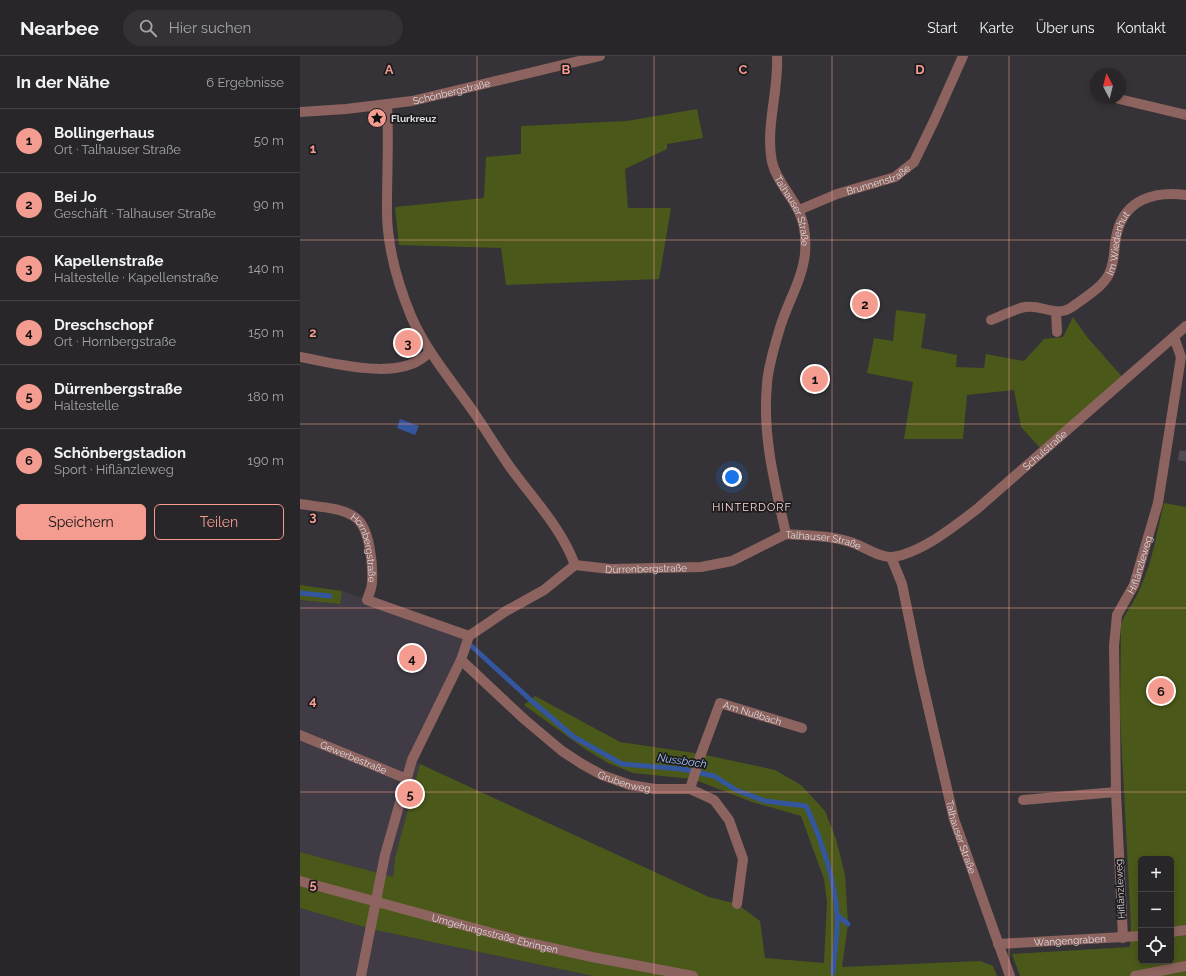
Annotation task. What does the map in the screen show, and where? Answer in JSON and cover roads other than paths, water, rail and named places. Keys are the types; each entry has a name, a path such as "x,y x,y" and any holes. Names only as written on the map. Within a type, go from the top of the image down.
{"street":[{"name":"Schönbergstraße","path":"300,112 387,105 412,101 600,56"},
{"name":"Talhauser Straße","path":"777,56 777,81 770,136 772,161 778,178 799,210 803,219 805,234 804,260 790,303 779,329 767,384 767,442 786,534 841,538 878,554 892,557 902,584 920,672 954,819 1010,976"},
{"name":"Brunnenstraße","path":"799,210 837,194 895,177 914,162 963,56"},
{"path":"1126,101 1186,115"},
{"path":"361,976 385,855 412,760 461,660 469,636 506,611 544,590 575,565 571,554 550,518 510,467 475,414 429,352 408,307 390,246 386,206 388,140 387,105"},
{"name":"Im Wiedenhut","path":"1056,312 1071,308 1101,285 1108,276 1115,255 1116,234 1120,222 1134,204 1142,198 1161,194 1186,195"},
{"path":"991,320 1024,307 1034,306 1056,312 1057,332"},
{"name":"Schulstraße","path":"892,557 910,551 946,533 977,509 1186,326"},
{"name":"Hiflänzleweg","path":"1123,938 1116,792 1114,646 1117,615 1134,585 1158,503 1182,357 1174,337"},
{"path":"300,357 380,369 412,364 423,358 429,352"},
{"name":"Hornbergstraße","path":"300,504 347,513 361,522 367,537 370,558 372,583 368,600 469,636"},
{"name":"Dürrenbergstraße","path":"575,565 610,569 701,567 732,561 786,534"},
{"name":"Grubenweg","path":"461,660 524,719 582,764 602,775 630,785 655,789 692,784 714,800 729,820 743,860 737,904"},
{"name":"Am Nußbach","path":"692,784 700,754 720,703 802,728"},
{"name":"Gewerbestraße","path":"300,735 407,779"},
{"path":"1023,800 1116,792"},
{"name":"Umgehungsstraße Ebringen","path":"300,881 525,942 592,957 693,976"},
{"path":"1174,932 1186,930"},
{"name":"Wangengraben","path":"998,944 1138,936"},
{"path":"1134,976 1186,966"}],"water":[{"path":"400,419 419,426 415,435 397,428"}],"waterway":[{"name":"Nussbach","path":"300,593 330,596"},
{"name":"Nussbach","path":"467,642 574,737 622,764 682,769 714,776 736,790 765,801 806,806 817,831 834,888 837,929 833,973"},
{"path":"837,915 848,924"}],"tunnel":[{"path":"1183,461 1185,446"}],"place":[{"name":"Flurkreuz","path":"377,118"},
{"name":"Bei Jo","path":"865,304"},
{"name":"Kapellenstraße","path":"408,343"},
{"name":"Bollingerhaus","path":"815,379"},
{"name":"Dreschschopf","path":"412,658"},
{"name":"Schönbergstadion","path":"1161,691"},
{"name":"Dürrenbergstraße","path":"410,794"}],"district":[{"name":"HINTERDORF","path":"752,507"}]}
